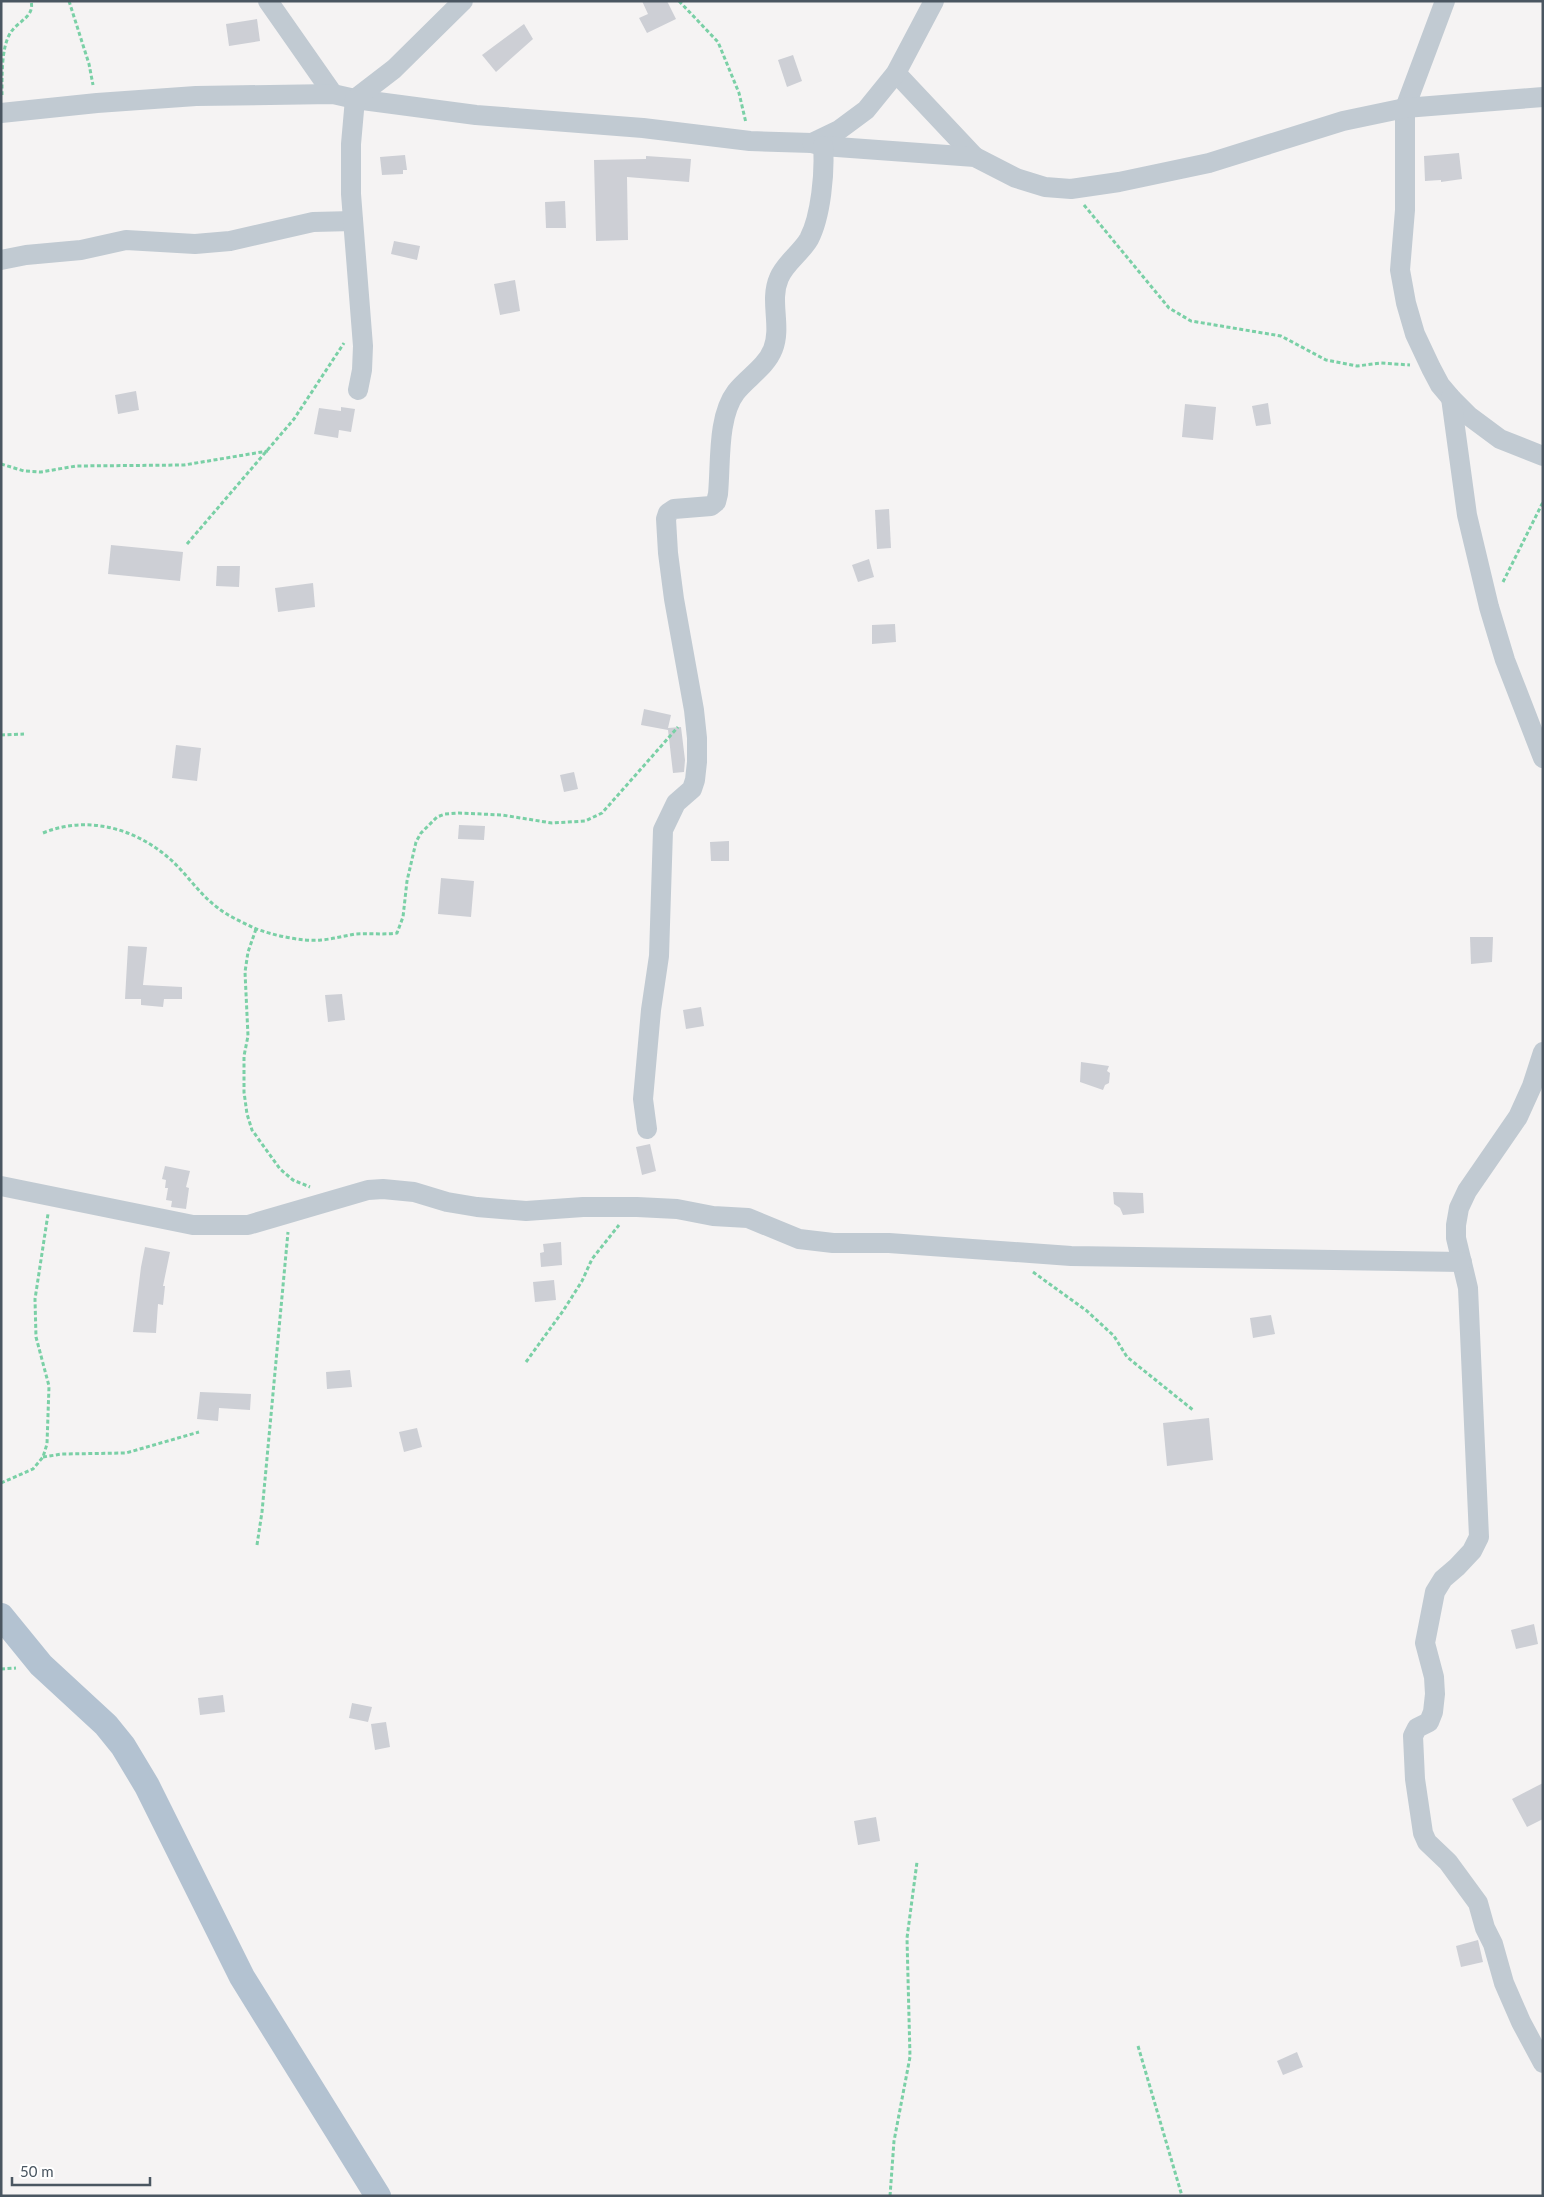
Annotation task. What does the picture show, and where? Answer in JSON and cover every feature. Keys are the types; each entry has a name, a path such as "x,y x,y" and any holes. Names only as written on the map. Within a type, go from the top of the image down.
{"main road":[{"path":"1,1616 41,1665 106,1725 123,1746 147,1786 242,1977 378,2196"}],"street":[{"path":"268,1 333,94"},
{"path":"358,390 362,370 363,346 353,221 351,154 355,99 394,69 463,1"},
{"path":"817,145 866,110 896,73 934,1"},
{"path":"1445,1 1405,108 1405,210 1400,270 1406,303 1415,334 1431,368 1440,385 1451,398 1469,416 1500,439 1543,456"},
{"path":"896,73 975,157 1016,178 1045,187 1071,189 1119,182 1209,163 1343,121 1405,108 1543,97"},
{"path":"1,113 97,102 196,96 333,94 355,99 476,115 643,128 750,141 975,157"},
{"path":"648,1129 643,1099 651,1010 659,956 663,830 676,803 692,789 696,780 697,738 694,710 676,612 668,553 666,519 668,513 674,509 711,506 716,502 724,416 729,402 737,390 767,360 774,348 777,328 775,289 779,276 806,243 813,227 824,177 817,145"},
{"path":"1,260 26,255 80,250 126,240 195,244 230,241 313,222 353,221"},
{"path":"1451,398 1467,515 1489,607 1505,660 1543,758"},
{"path":"1543,1052 1532,1086 1518,1117 1467,1191 1456,1225 1456,1238 1468,1288 1470,1315 1479,1537 1472,1551 1443,1579 1435,1592 1425,1643 1434,1677 1433,1712 1429,1722 1417,1728 1413,1736 1415,1779 1423,1833 1427,1842 1448,1862 1478,1903 1485,1928 1493,1944 1504,1984 1521,2022 1543,2063"},
{"path":"1,1186 193,1226 248,1225 368,1190 383,1189 414,1192 447,1202 476,1207 516,1210 637,1207 677,1209 713,1216 748,1218 799,1239 824,1242 889,1243 1071,1256 1462,1262"}],"path":[{"path":"1,113 2,78 8,38 16,26 29,16 31,1"},
{"path":"69,1 89,64 97,102"},
{"path":"679,1 718,42 739,94 750,141"},
{"path":"1071,189 1169,308 1191,321 1281,336 1326,360 1357,366 1382,363 1431,368"},
{"path":"187,544 294,419 361,319"},
{"path":"1,464 24,471 41,472 76,466 184,465 268,450"},
{"path":"1489,607 1543,502"},
{"path":"43,833 59,827 78,824 106,826 135,835 170,860 218,908 256,928 280,936 319,940 354,934 396,933 400,928 404,911 407,881 416,842 437,817 445,814 459,813 502,815 552,823 585,821 602,813 694,710"},
{"path":"1,735 24,734"},
{"path":"256,928 248,952 245,972 248,1036 244,1056 244,1092 247,1114 252,1130 280,1170 293,1180 312,1188"},
{"path":"1,1483 33,1469 43,1457 47,1444 50,1386 36,1337 35,1299 50,1196"},
{"path":"526,1362 564,1311 582,1281 592,1259 637,1207"},
{"path":"257,1545 262,1512 290,1214"},
{"path":"1005,1251 1088,1310 1114,1336 1128,1357 1192,1410"},
{"path":"43,1457 62,1454 126,1452 199,1432"},
{"path":"890,2196 894,2141 910,2057 907,1938 916,1862"},
{"path":"1138,2046 1182,2196"}],"building":[{"path":"642,1 667,1 676,19 647,33 639,18 648,14"},
{"path":"257,19 260,41 229,46 226,24"},
{"path":"524,24 533,39 496,72 482,55"},
{"path":"793,55 802,81 787,87 778,60"},
{"path":"1459,153 1462,179 1441,182 1441,180 1425,181 1424,156"},
{"path":"405,155 407,170 403,170 403,174 382,175 380,157"},
{"path":"646,156 691,159 689,182 627,177 628,240 596,241 594,160 646,159"},
{"path":"565,201 566,228 546,228 545,202"},
{"path":"394,241 420,246 417,260 391,254"},
{"path":"515,280 520,311 500,315 494,284"},
{"path":"136,391 139,410 118,414 115,395"},
{"path":"1268,403 1271,424 1256,426 1252,406"},
{"path":"1185,404 1216,407 1213,440 1182,437"},
{"path":"341,407 355,409 351,432 339,430 338,438 314,434 319,408 341,411"},
{"path":"889,509 891,548 877,549 875,510"},
{"path":"111,545 183,552 180,581 108,574"},
{"path":"869,559 874,577 858,582 852,565"},
{"path":"217,566 240,566 239,587 216,586"},
{"path":"313,583 315,607 278,612 275,588"},
{"path":"895,624 896,642 872,644 872,625"},
{"path":"644,709 671,715 668,728 681,727 685,760 684,772 673,773 668,730 641,725"},
{"path":"176,745 201,748 197,781 172,778"},
{"path":"574,772 578,789 564,792 560,775"},
{"path":"459,825 485,826 484,840 458,839"},
{"path":"729,841 729,861 711,861 710,842"},
{"path":"441,878 474,881 471,917 438,914"},
{"path":"1470,937 1493,937 1492,962 1471,964"},
{"path":"128,946 147,947 143,985 182,987 182,999 164,999 163,1007 141,1005 141,999 125,999"},
{"path":"342,994 345,1020 328,1022 325,995"},
{"path":"701,1007 704,1026 686,1029 683,1010"},
{"path":"1081,1062 1109,1066 1107,1071 1110,1073 1109,1083 1105,1085 1103,1090 1080,1082"},
{"path":"650,1144 656,1171 642,1175 636,1147"},
{"path":"165,1166 190,1171 186,1187 189,1188 186,1209 171,1207 172,1201 166,1200 168,1188 165,1188 166,1180 162,1179"},
{"path":"1113,1192 1143,1193 1144,1213 1123,1215 1120,1208 1114,1204"},
{"path":"561,1242 562,1265 541,1267 540,1253 544,1252 543,1244"},
{"path":"145,1247 170,1252 163,1286 165,1286 163,1305 158,1304 156,1333 133,1332"},
{"path":"554,1280 556,1300 535,1302 533,1282"},
{"path":"1271,1315 1275,1334 1253,1338 1250,1318"},
{"path":"350,1370 352,1387 327,1389 326,1372"},
{"path":"200,1392 251,1394 250,1410 219,1408 218,1421 197,1419"},
{"path":"1209,1418 1213,1460 1167,1466 1163,1423"},
{"path":"417,1428 422,1447 404,1452 399,1432"},
{"path":"1534,1624 1538,1644 1516,1649 1511,1630"},
{"path":"223,1695 225,1712 200,1715 198,1698"},
{"path":"352,1703 372,1707 368,1722 349,1718"},
{"path":"386,1722 390,1747 375,1750 371,1724"},
{"path":"1543,1783 1543,1819 1527,1827 1512,1799"},
{"path":"876,1817 880,1841 858,1845 854,1821"},
{"path":"1478,1940 1483,1962 1461,1967 1456,1946"},
{"path":"1297,2052 1303,2067 1283,2075 1277,2061"}]}
